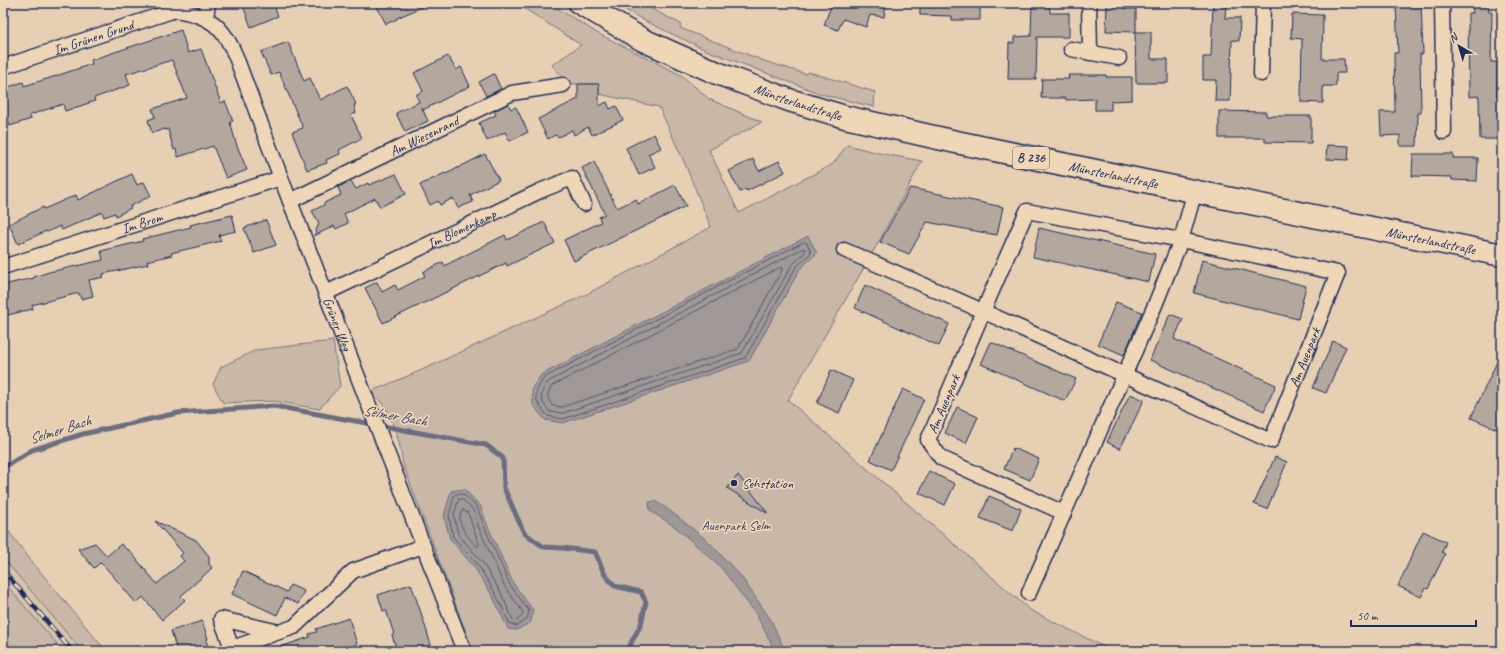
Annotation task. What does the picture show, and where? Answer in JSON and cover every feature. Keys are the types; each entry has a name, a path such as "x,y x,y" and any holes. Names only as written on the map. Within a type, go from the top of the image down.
{"main road":[{"name":"Münsterlandstraße","path":"580,3 643,40 717,73 789,100 879,125 1502,255"}],"street":[{"path":"206,18 208,3"},
{"path":"1089,3 1090,52"},
{"path":"1261,74 1263,3"},
{"path":"1442,3 1444,132"},
{"name":"Im Grünen Grund","path":"3,67 175,10 192,12 206,18"},
{"name":"Grüner Weg","path":"206,18 221,30 230,42 369,408 390,457 464,651"},
{"path":"1071,49 1119,58"},
{"name":"Am Wiesenrand","path":"290,201 512,93 563,85"},
{"name":"Im Brom","path":"3,267 281,178"},
{"name":"Im Blomenkamp","path":"326,293 540,191 572,178 584,204"},
{"path":"1029,593 1155,305 1181,240 1195,191"},
{"name":"Am Auenpark","path":"844,250 983,311 1271,441 1338,273 1181,240 1027,212 983,311 928,440 941,458 1064,513"},
{"path":"279,632 294,627 353,571 423,546"}],"shaded area":[{"path":"3,558 82,651 63,651 3,581"}],"green space":[{"name":"Auenpark Selm","path":"516,3 549,3 597,33 681,75 709,99 762,122 709,150 739,213 833,164 847,145 883,154 922,161 878,243 788,400 1030,610 1112,651 473,651 403,464 399,442 388,411 372,391 422,370 587,294 711,227 659,107 599,94 599,84 569,84 552,65 581,45"},
{"path":"614,3 640,3 681,24 680,28 764,61 806,74 809,72 875,92 874,107 821,94 706,50 647,22"},
{"path":"333,341 340,386 319,409 274,401 223,403 213,384 221,367 256,350"},
{"path":"3,524 33,563 106,651 82,651 3,558"},
{"path":"3,581 63,651 3,651"}],"water":[{"path":"808,236 817,253 800,269 749,361 563,423 545,420 533,405 532,388 541,375"},
{"path":"464,489 480,505 513,583 533,610 531,622 517,630 508,629 492,595 474,567 450,539 444,516 451,491"},
{"path":"655,501 669,510 709,542 740,575 771,620 785,651 775,651 756,614 719,565 674,526 650,511 649,502"}],"building":[{"path":"242,3 273,3 278,16 251,27"},
{"path":"375,3 431,3 386,24"},
{"path":"832,3 886,3 884,17 870,15 866,27 843,19 838,30 824,25"},
{"path":"920,3 980,3 980,20 952,20 952,16 920,15"},
{"path":"1032,3 1049,3 1050,13 1069,13 1069,37 1037,37 1036,79 1008,79 1009,43 1014,43 1014,37 1031,36"},
{"path":"1107,3 1125,3 1125,9 1136,9 1136,32 1106,31"},
{"path":"1213,3 1226,3 1225,18 1240,18 1239,41 1232,40 1230,101 1215,101 1216,80 1203,80 1203,57 1211,57"},
{"path":"1396,3 1421,3 1423,54 1420,54 1421,113 1418,113 1417,146 1400,146 1400,135 1381,136 1380,112 1395,112 1394,53 1398,53"},
{"path":"1488,4 1489,12 1492,12 1491,62 1497,62 1497,96 1502,96 1501,139 1480,139 1479,96 1469,97 1468,13 1473,13 1472,5"},
{"path":"1292,14 1323,15 1322,59 1344,59 1345,73 1336,73 1336,86 1323,86 1323,103 1301,102 1302,39 1291,38"},
{"path":"181,30 188,53 201,49 221,103 225,101 233,121 230,122 236,143 247,170 226,178 213,146 178,157 176,149 174,150 168,129 152,133 148,120 155,117 152,109 187,98 172,60 126,74 130,85 94,98 95,101 65,111 63,104 30,115 31,119 10,126 3,104 3,89 23,82 24,86 53,77 92,64 91,60"},
{"path":"1135,32 1151,32 1151,59 1168,59 1168,83 1136,83"},
{"path":"288,42 304,81 310,78 320,100 347,86 356,104 354,105 356,113 351,115 362,138 339,150 340,154 326,160 327,163 307,170 292,132 303,128 279,72 271,75 261,52"},
{"path":"448,56 456,70 461,67 470,86 423,110 421,106 428,121 405,132 396,113 419,102 416,95 423,91 414,73"},
{"path":"494,74 501,89 486,96 479,82"},
{"path":"1068,75 1132,77 1132,100 1111,101 1111,110 1095,110 1095,99 1066,100 1066,98 1041,98 1042,79 1069,79"},
{"path":"578,84 599,84 599,106 607,102 610,109 616,106 623,120 592,135 588,127 574,135 572,130 559,137 555,135 548,139 538,119 578,99"},
{"path":"508,104 511,109 516,107 528,132 510,141 505,132 487,141 479,123 496,115 494,111"},
{"path":"1219,111 1266,112 1266,116 1311,116 1311,143 1265,142 1265,138 1219,138"},
{"path":"654,134 661,148 648,154 655,167 639,175 626,148"},
{"path":"1327,145 1349,146 1348,160 1326,159"},
{"path":"485,154 499,180 470,195 473,202 458,208 453,198 440,205 438,201 430,205 420,185 445,173 446,174"},
{"path":"1413,154 1453,154 1453,158 1478,158 1477,181 1452,180 1452,177 1412,176"},
{"path":"753,159 759,171 779,161 785,172 747,191 746,189 740,192 729,171"},
{"path":"594,162 617,208 636,199 638,204 675,185 686,206 574,261 564,240 601,222 599,217 605,214 582,168"},
{"path":"132,174 137,185 144,182 151,196 130,206 131,208 116,216 115,213 104,217 102,212 62,230 60,226 18,244 9,224 43,207 44,209 76,195 78,200"},
{"path":"396,174 406,194 380,207 375,198 344,214 348,223 336,229 334,226 314,236 319,223 312,211 324,205 324,203 341,195 338,187 351,181 356,189 368,183 369,185"},
{"path":"910,188 1003,207 997,235 927,222 909,254 880,242"},
{"path":"232,215 236,231 219,235 221,241 171,253 172,255 147,261 148,264 103,274 104,277 89,280 93,296 81,299 79,293 32,305 33,309 3,316 3,285 34,278 49,272 103,260 101,251 191,227 190,225"},
{"path":"266,220 276,245 254,253 244,228"},
{"path":"544,222 555,243 507,266 506,263 383,323 365,288 377,282 382,292 395,285 398,290 425,276 423,272 443,262 444,266 505,235 507,240"},
{"path":"1039,228 1155,254 1149,282 1033,257"},
{"path":"1202,260 1306,286 1298,319 1194,293"},
{"path":"865,285 949,324 939,346 855,308"},
{"path":"1116,302 1142,312 1124,355 1098,344"},
{"path":"1170,314 1183,319 1174,339 1276,385 1264,411 1150,360"},
{"path":"1333,341 1346,347 1326,393 1313,388"},
{"path":"991,342 1076,379 1065,401 981,364"},
{"path":"1502,351 1502,419 1497,429 1471,418"},
{"path":"831,370 853,380 839,413 817,403"},
{"path":"903,389 924,399 891,470 870,460"},
{"path":"1130,394 1144,400 1120,449 1107,442"},
{"path":"957,407 978,417 966,443 945,433"},
{"path":"1013,448 1039,459 1030,480 1004,469"},
{"path":"1275,457 1287,462 1267,509 1254,504"},
{"path":"929,471 955,484 945,505 919,493"},
{"path":"738,475 767,512 767,513 727,488"},
{"path":"989,496 1021,509 1013,531 980,518"},
{"path":"155,521 196,540 209,556 209,564 212,568 181,596 185,600 162,620 143,597 136,603 101,562 94,568 78,549 95,543 107,556 121,544 127,550 128,549 157,584 184,561 180,556 183,553"},
{"path":"1423,531 1446,542 1442,552 1445,554 1428,589 1426,588 1421,597 1398,586"},
{"path":"243,571 287,592 290,585 304,591 298,604 285,598 277,615 232,594"},
{"path":"411,584 433,651 397,651 392,635 394,634 386,610 383,611 378,595"},
{"path":"349,618 357,644 347,648 348,651 277,651 277,648 310,637 309,634 317,632 316,629"},
{"path":"202,621 208,639 206,640 209,651 177,651 171,631"}],"waterway":[{"name":"Selmer Bach","path":"3,468 32,450 83,434 178,413 274,406 486,445 503,458 504,488 524,533 544,547 595,552 605,575 615,586 641,592 646,602 641,624 630,645 634,651"}],"railway":[{"path":"3,570 72,651"}],"place":[{"name":"Sehstation","path":"734,483"}]}
